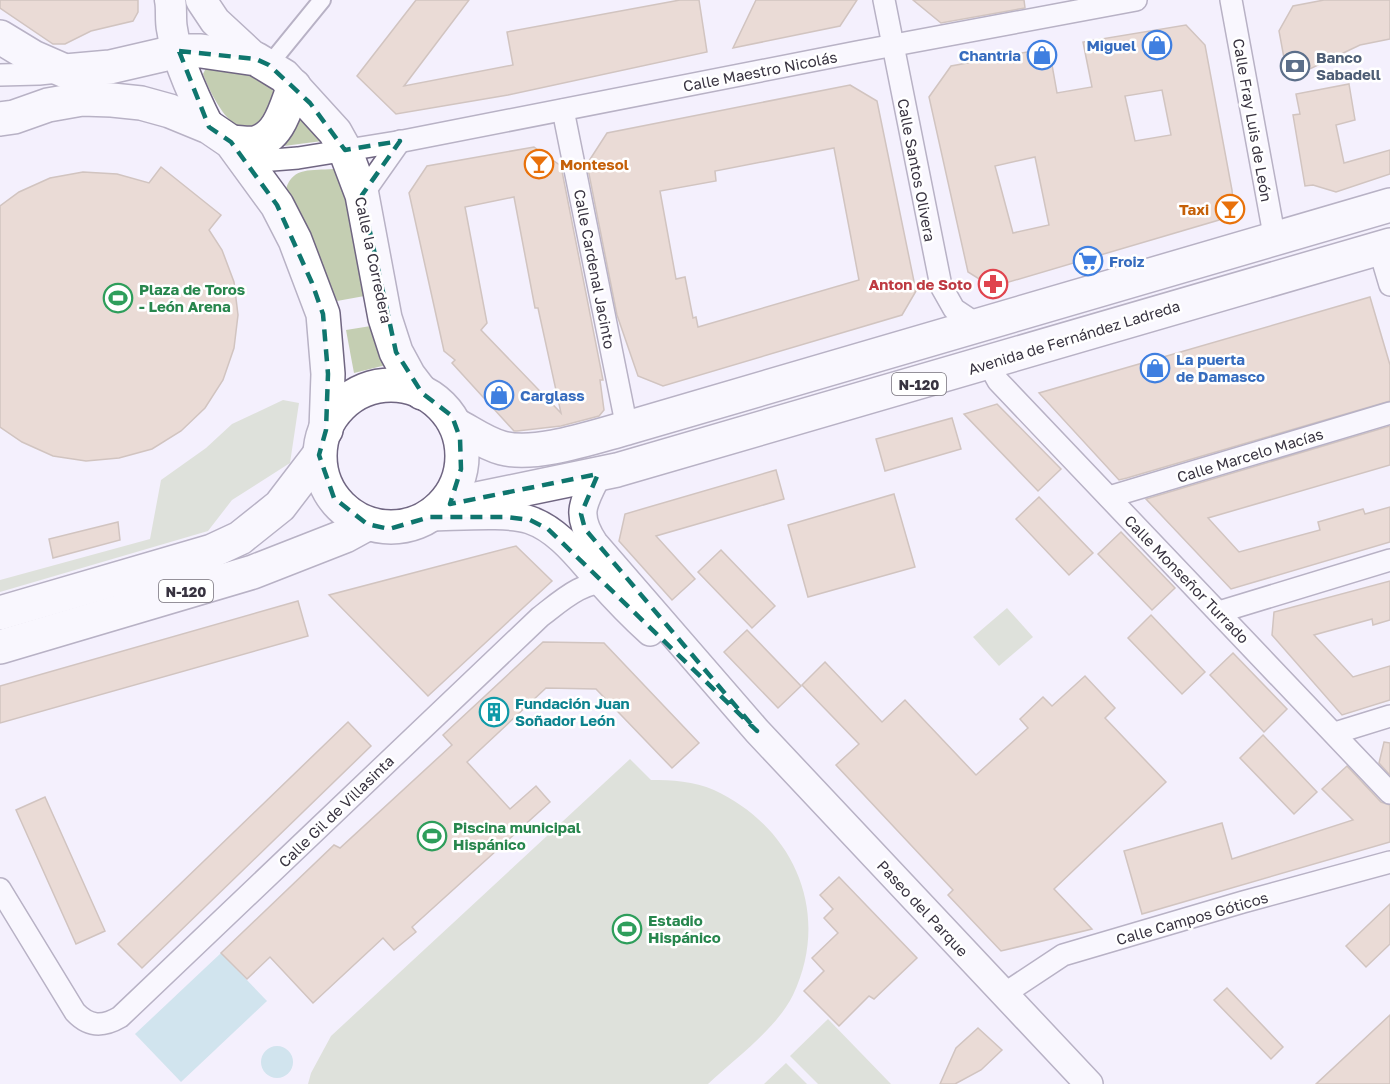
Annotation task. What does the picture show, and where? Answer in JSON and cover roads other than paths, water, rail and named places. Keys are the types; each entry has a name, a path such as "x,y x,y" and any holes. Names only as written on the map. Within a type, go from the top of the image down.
{"main road":[{"name":"Calle la Corredera","path":"201,0 215,21 262,62 284,76 335,132 345,150 362,195 385,318 396,352 409,376 423,393"},
{"path":"173,27 201,51 262,62"},
{"path":"0,37 33,57 64,71 110,67 173,27"},
{"path":"173,27 195,99 282,213 295,240 323,314 328,374 322,442"},
{"path":"0,119 70,101 112,100 141,103 170,111 229,144 254,143 266,138 280,122 294,86"},
{"name":"N-120","path":"456,425 502,448 522,451 543,448 627,428 1390,205"},
{"name":"Avenida de Fernández Ladreda","path":"436,511 598,474 988,363 1385,246"},
{"name":"N-120","path":"0,613 203,554 240,538 280,506 322,442 338,409 346,401 378,386 399,385 423,393 452,416 462,450 461,470 455,488 436,511 411,525 389,528 367,524 349,513 334,498 324,479 322,442"},
{"name":"N-120","path":"0,647 253,572 345,536 367,524"}],"street":[{"path":"262,62 322,0"},
{"name":"Calle Santos Olivera","path":"884,0 941,286 954,309 978,325"},
{"name":"Calle Maestro Nicolás","path":"229,144 298,158 563,110 893,45 1058,7 1136,0"},
{"name":"Calle Fray Luis de León","path":"1230,0 1275,240"},
{"path":"0,75 64,71"},
{"name":"Calle Cardenal Jacinto","path":"563,110 627,428"},
{"path":"362,195 392,142"},
{"path":"1385,246 1390,285"},
{"name":"Calle Monseñor Turrado","path":"988,363 998,381 1390,793"},
{"name":"Calle Marcelo Macías","path":"1109,497 1390,413"},
{"name":"Paseo del Parque","path":"598,474 585,499 581,514 585,529 594,543 757,731 1089,1084"},
{"name":"Paseo del Parque","path":"436,511 530,520 548,529 573,550 645,628 757,731"},
{"path":"1219,612 1390,560"},
{"path":"600,581 612,582 627,590 691,660 706,671"},
{"name":"Calle Gil de Villasinta","path":"0,889 75,1012 84,1021 91,1023 99,1025 112,1022 120,1017 540,618 573,592 600,581"},
{"path":"1335,733 1390,716"},
{"name":"Calle Campos Góticos","path":"1004,994 1063,955 1390,862"}],"water":[{"path":"221,953 267,1001 181,1082 135,1034"},
{"path":"277,1046 288,1051 293,1062 288,1073 277,1078 266,1073 261,1062 266,1051"}],"place":[{"name":"Miguel","path":"1157,45"},
{"name":"Chantria","path":"1042,55"},
{"name":"Banco Sabadell","path":"1295,66"},
{"name":"Montesol","path":"539,164"},
{"name":"Taxi","path":"1230,209"},
{"name":"Froiz","path":"1088,261"},
{"name":"Anton de Soto","path":"993,284"},
{"name":"Plaza de Toros - León Arena","path":"118,298"},
{"name":"La puerta de Damasco","path":"1155,368"},
{"name":"Carglass","path":"499,395"},
{"name":"Fundación Juan Soñador León","path":"494,712"},
{"name":"Piscina municipal Hispánico","path":"432,836"},
{"name":"Estadio Hispánico","path":"627,929"}]}
